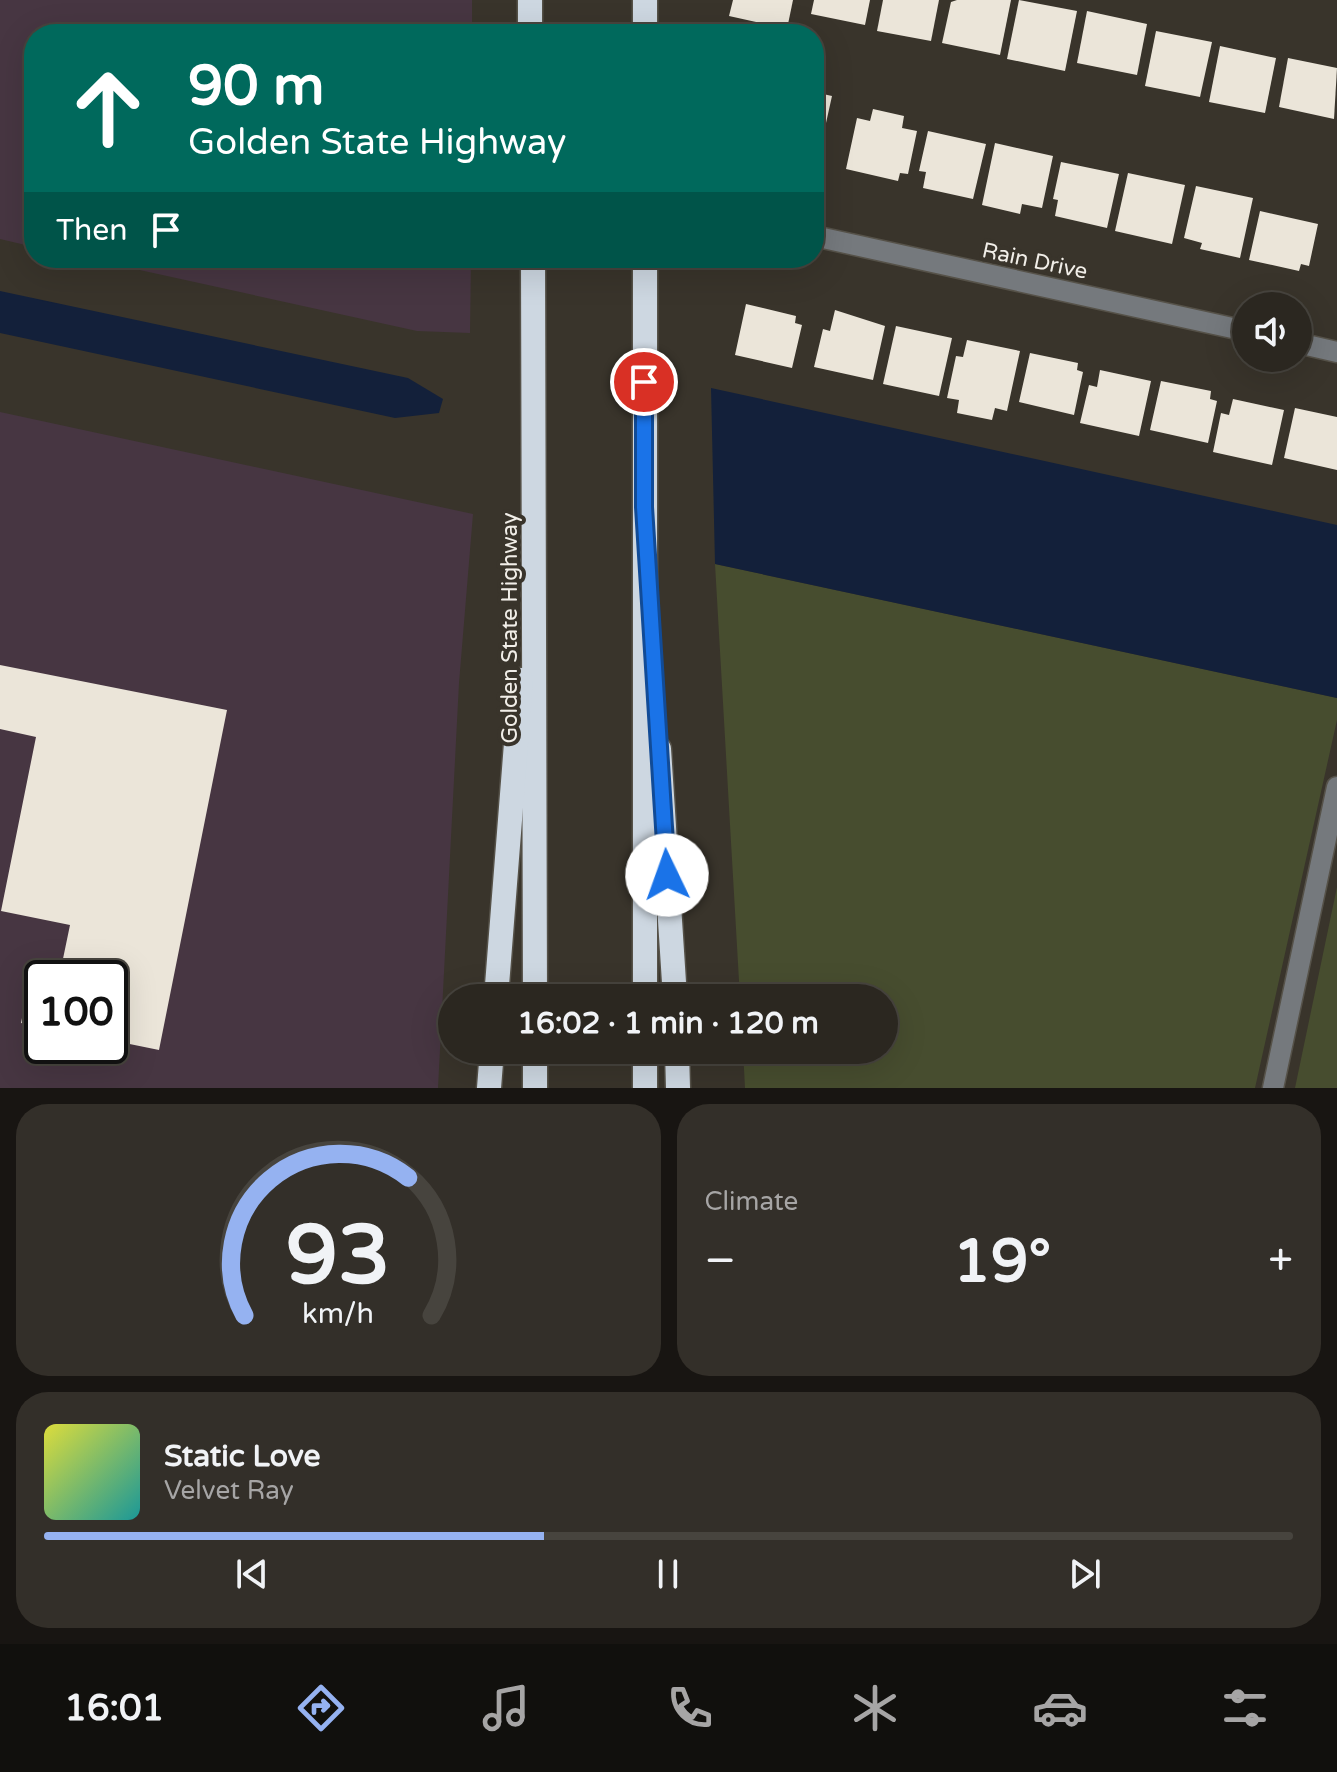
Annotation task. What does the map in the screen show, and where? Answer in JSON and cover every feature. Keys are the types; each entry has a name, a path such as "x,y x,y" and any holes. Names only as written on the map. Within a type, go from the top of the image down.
{"highway":[{"path":"530,0 530,24"},
{"path":"645,0 645,24"},
{"name":"Golden State Highway","path":"533,268 535,984"},
{"path":"645,268 645,984"},
{"path":"497,984 535,498"},
{"path":"644,507 674,984"},
{"path":"489,1088 491,1064"},
{"path":"535,1064 535,1088"},
{"path":"645,1064 645,1088"},
{"path":"677,1064 678,1088"}],"street":[{"name":"Rain Drive","path":"824,238 1232,328"},
{"path":"1312,346 1337,352"},
{"path":"1273,1088 1337,787"}],"shaded area":[{"path":"0,0 472,0 472,24 24,24 24,245 0,239"},
{"path":"130,268 471,268 470,333 417,331"},
{"path":"0,412 473,514 459,683 443,984 438,984 438,1088 0,1088"}],"green space":[{"path":"715,564 1337,698 1337,720 1255,1088 745,1088 744,1064 898,1064 898,984 739,984"},
{"path":"1337,887 1337,1088 1295,1088"}],"water":[{"path":"0,291 408,378 443,399 439,413 395,418 0,333"},
{"path":"711,388 1337,525 1337,698 715,564"}],"building":[{"path":"733,0 793,0 788,24 765,24 729,16"},
{"path":"814,0 870,0 865,25 811,14"},
{"path":"883,0 939,0 931,41 877,31"},
{"path":"1011,0 1000,55 942,43 951,2"},
{"path":"1019,0 1077,11 1065,71 1007,59"},
{"path":"1087,11 1147,24 1137,75 1077,63"},
{"path":"1156,31 1212,42 1200,97 1145,86"},
{"path":"1220,46 1276,58 1265,113 1209,102"},
{"path":"1288,58 1337,68 1334,119 1279,107"},
{"path":"824,94 832,96 824,132"},
{"path":"873,109 904,116 902,128 917,131 908,174 900,173 898,181 846,169 857,118 870,121"},
{"path":"928,131 986,144 973,199 923,188 926,172 919,171"},
{"path":"995,143 1053,156 1042,208 1022,204 1020,214 982,205"},
{"path":"1061,162 1119,174 1107,228 1055,216 1058,200 1053,199"},
{"path":"1128,173 1185,185 1172,244 1115,231"},
{"path":"1196,186 1253,198 1240,258 1200,249 1202,243 1184,238"},
{"path":"1260,211 1318,224 1309,266 1301,264 1299,271 1249,260"},
{"path":"746,304 796,316 795,323 802,325 792,368 735,355"},
{"path":"835,310 885,326 873,380 814,367 823,329 830,331"},
{"path":"896,326 952,338 939,396 883,384"},
{"path":"967,340 1020,351 1007,411 995,408 992,420 957,413 959,400 947,398 956,356 963,357"},
{"path":"1030,353 1078,363 1077,370 1083,372 1074,415 1019,402"},
{"path":"1100,370 1151,381 1139,436 1080,423 1089,385 1097,387"},
{"path":"1161,381 1211,391 1210,399 1217,401 1208,443 1150,430"},
{"path":"1233,399 1284,410 1272,465 1213,452 1221,413 1229,415"},
{"path":"1295,408 1337,417 1337,470 1284,458"},
{"path":"0,665 227,710 159,1050 128,1044 128,960 63,960 70,925 1,911 36,737 0,729"}],"route":[{"path":"644,382 644,507 667,875"}]}
